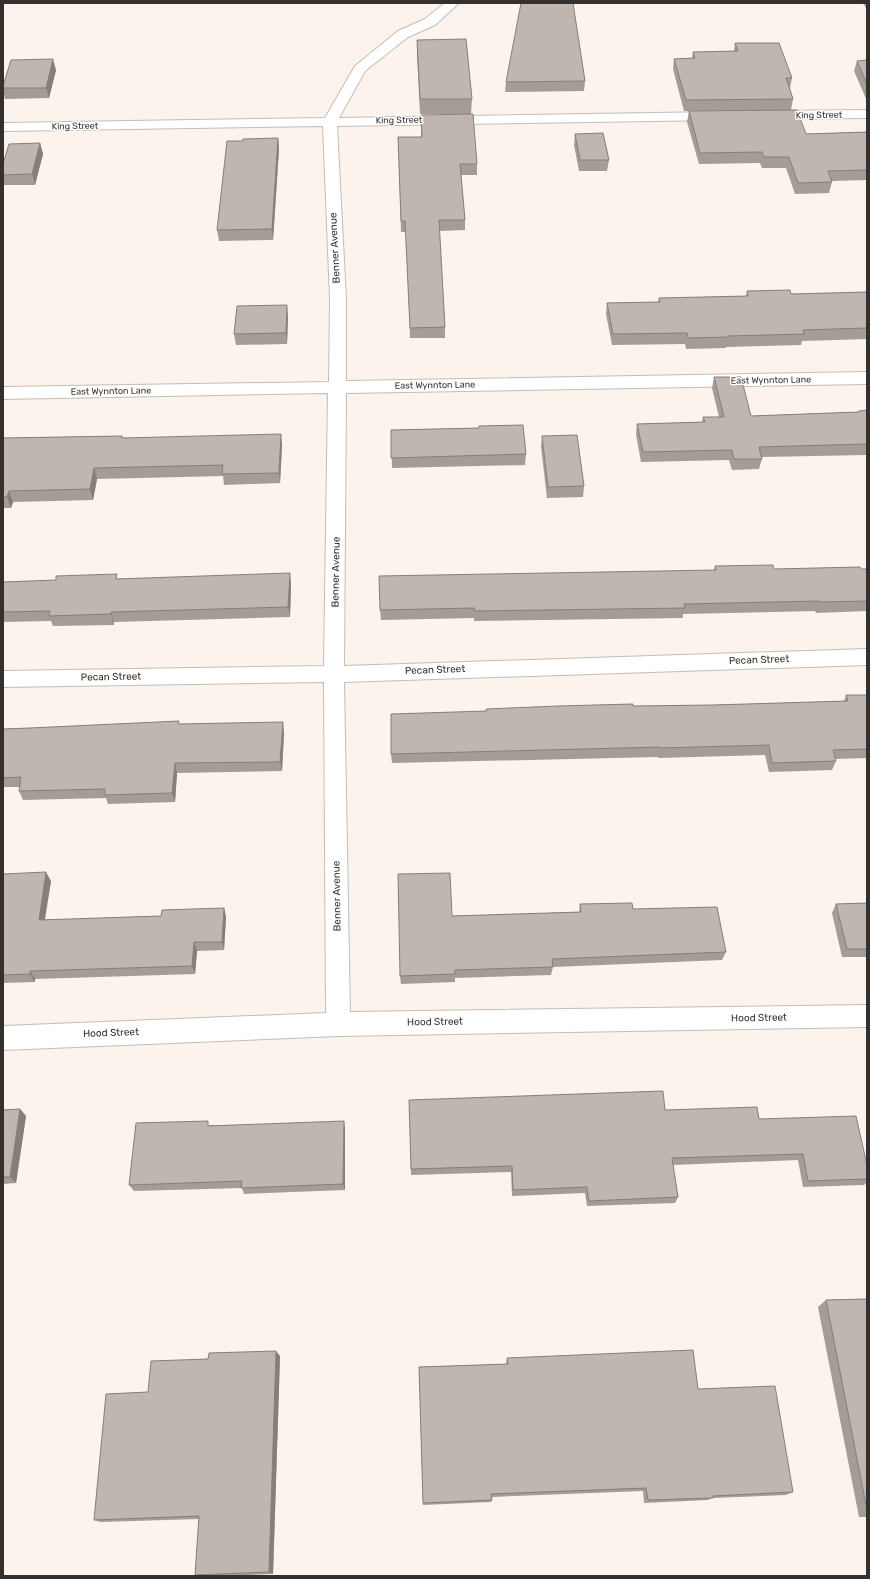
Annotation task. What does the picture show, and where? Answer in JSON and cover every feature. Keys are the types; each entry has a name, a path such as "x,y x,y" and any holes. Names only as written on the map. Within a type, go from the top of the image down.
{"street":[{"path":"330,121 360,69 403,34 430,22 453,3"},
{"name":"King Street","path":"756,116 867,114"},
{"name":"King Street","path":"3,127 733,116"},
{"name":"Benner Avenue","path":"330,121 338,299 334,674 338,1024"},
{"name":"East Wynnton Lane","path":"3,393 867,378"},
{"name":"Pecan Street","path":"3,679 334,674 867,657"},
{"name":"Hood Street","path":"3,1038 338,1024 867,1016"}],"building":[{"path":"521,3 573,3 585,81 506,82"},
{"path":"466,39 472,99 420,99 417,40"},
{"path":"735,43 779,43 792,78 786,78 793,99 686,100 674,59 695,58 693,52 738,51"},
{"path":"53,59 46,88 3,88 11,60"},
{"path":"867,60 867,84 857,61"},
{"path":"797,110 806,134 867,132 867,170 828,171 832,182 798,183 789,157 764,157 762,152 700,153 689,111"},
{"path":"473,114 477,164 460,164 465,220 439,220 445,327 410,328 405,221 401,221 398,137 422,137 421,115"},
{"path":"603,133 609,160 580,160 575,134"},
{"path":"278,138 272,229 217,230 227,141"},
{"path":"40,143 32,174 3,175 3,164 9,144"},
{"path":"790,290 791,294 867,292 867,328 803,330 804,334 688,338 687,333 613,334 607,303 660,302 659,298 748,296 747,291"},
{"path":"287,305 286,333 234,334 237,306"},
{"path":"714,377 741,377 751,416 859,412 867,410 867,444 759,447 762,459 734,459 732,450 643,452 637,424 705,422 703,417 724,417"},
{"path":"523,425 526,454 391,458 391,430 479,428 479,426"},
{"path":"281,434 279,473 222,474 223,465 94,468 90,489 9,491 7,497 3,497 3,438 122,436 122,438"},
{"path":"577,435 584,486 548,487 542,436"},
{"path":"773,565 774,569 860,567 861,569 867,569 867,601 684,604 685,608 475,611 474,608 380,610 379,576 716,570 715,566"},
{"path":"290,573 288,607 111,612 111,614 49,616 50,611 3,612 3,582 56,580 56,576 117,574 116,579"},
{"path":"846,695 867,695 867,749 833,750 836,761 772,763 769,745 391,754 391,714 487,711 486,709 558,706 633,704 633,706 713,705 848,701"},
{"path":"179,721 178,724 283,722 280,762 175,763 172,793 105,795 105,789 19,791 21,777 3,778 3,729"},
{"path":"46,872 39,920 161,916 162,910 224,908 222,942 194,942 192,966 30,971 30,974 3,975 3,874"},
{"path":"450,873 452,916 581,912 580,904 632,903 633,909 717,907 726,952 552,959 553,967 455,970 455,974 400,976 398,874"},
{"path":"867,903 867,949 847,949 836,904"},
{"path":"663,1091 665,1110 757,1107 759,1119 856,1116 867,1165 867,1179 808,1181 803,1154 672,1158 678,1197 589,1201 587,1187 513,1190 512,1166 411,1169 409,1100"},
{"path":"20,1109 10,1177 3,1177 3,1110"},
{"path":"208,1121 208,1126 344,1121 343,1184 241,1188 242,1181 129,1185 136,1123"},
{"path":"867,1299 867,1510 826,1300"},
{"path":"693,1350 698,1389 775,1386 793,1492 713,1496 713,1498 648,1500 646,1488 491,1494 492,1500 423,1503 419,1367 508,1364 507,1358"},
{"path":"276,1351 269,1572 195,1575 199,1516 94,1520 106,1394 148,1392 151,1361 208,1359 209,1353"}]}
